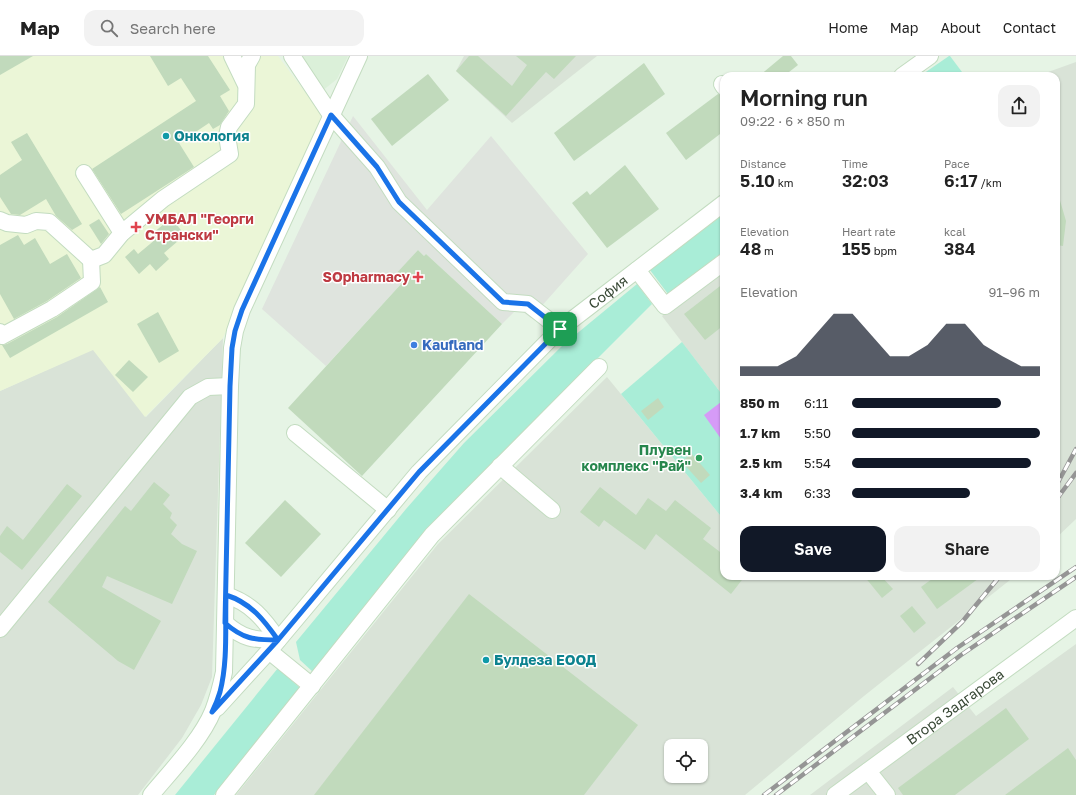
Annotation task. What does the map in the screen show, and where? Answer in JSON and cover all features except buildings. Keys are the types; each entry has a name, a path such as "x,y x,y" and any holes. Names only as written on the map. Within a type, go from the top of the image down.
{"street":[{"path":"232,56 246,84"},
{"path":"91,260 104,255 122,233 163,198 230,154 227,136 229,127 246,104 247,65 252,56"},
{"path":"292,56 331,115 377,167 399,202 503,302 528,304 560,329"},
{"path":"151,795 197,738 212,712 220,692 224,672 230,386 232,348 235,331 242,310 359,56"},
{"path":"908,72 930,56"},
{"path":"84,173 122,233"},
{"name":"София","path":"212,712 274,646 419,472 560,329 720,206"},
{"path":"0,220 7,223 26,224 36,221 49,222 91,260 92,282 52,309 1,335"},
{"path":"637,270 665,306 720,265"},
{"path":"224,795 309,683 432,535 599,367"},
{"path":"0,629 190,397 208,387 230,386"},
{"path":"295,433 388,510"},
{"path":"500,466 552,510"},
{"path":"226,595 237,599 250,607 265,622 274,646 285,663 309,683"},
{"name":"Втора Задгарова","path":"845,792 868,771 1076,618"},
{"path":"225,623 235,632 247,638 259,640 274,646"},
{"path":"868,771 886,795"}],"shaded area":[{"name":"УМБАЛ \"Георги Странски\"","path":"0,56 278,56 323,116 223,338 145,417 93,350 0,391"},
{"path":"300,56 348,56 337,79 322,91"},
{"path":"464,56 597,56 512,123 456,71"},
{"path":"950,56 962,72 926,72"},
{"path":"1076,62 1076,519 1060,534 1060,72 1048,72"},
{"path":"353,116 427,210 491,136 588,254 531,318 518,308 502,324 426,254 424,256 418,250 395,276 402,283 326,366 262,309"},
{"path":"720,217 720,254 668,294 650,270"},
{"path":"720,272 720,392 662,316"},
{"path":"637,284 652,304 430,526 313,672 300,660 296,642 406,509 464,443 563,345"},
{"path":"223,338 212,677 201,705 182,738 138,795 0,795 0,391 93,349 146,417"},
{"name":"Плувен комплекс \"Рай\"","path":"682,342 720,392 720,515 621,394"},
{"path":"607,377 720,515 720,580 1010,580 864,696 745,795 236,795 438,544"},
{"path":"720,403 720,437 704,415"},
{"path":"1076,644 1076,795 810,795 953,687 976,716"},
{"path":"278,668 301,689 214,795 175,795"}],"railway":[{"path":"1060,479 1076,449"},
{"path":"1060,495 1076,473"},
{"path":"1060,578 1076,567"},
{"path":"776,795 961,655 1076,577"},
{"path":"918,664 962,622 997,580"},
{"path":"764,795 957,648 1057,580"}],"place":[{"name":"Онкология","path":"166,136"},
{"name":"УМБАЛ \"Георги Странски\"","path":"136,227"},
{"name":"SOpharmacy","path":"418,277"},
{"name":"Kaufland","path":"414,345"},
{"name":"Плувен комплекс \"Рай\"","path":"699,458"},
{"name":"Булдеза ЕООД","path":"486,660"}],"route":[{"path":"560,329 419,472 278,640 265,622 250,607 237,599 226,595 225,623 225,655 224,672 220,692 212,712 278,640 259,640 247,638 235,632 225,623 230,386 232,348 235,331 242,310 331,115 377,167 399,202 503,302 528,304 560,329"}]}
